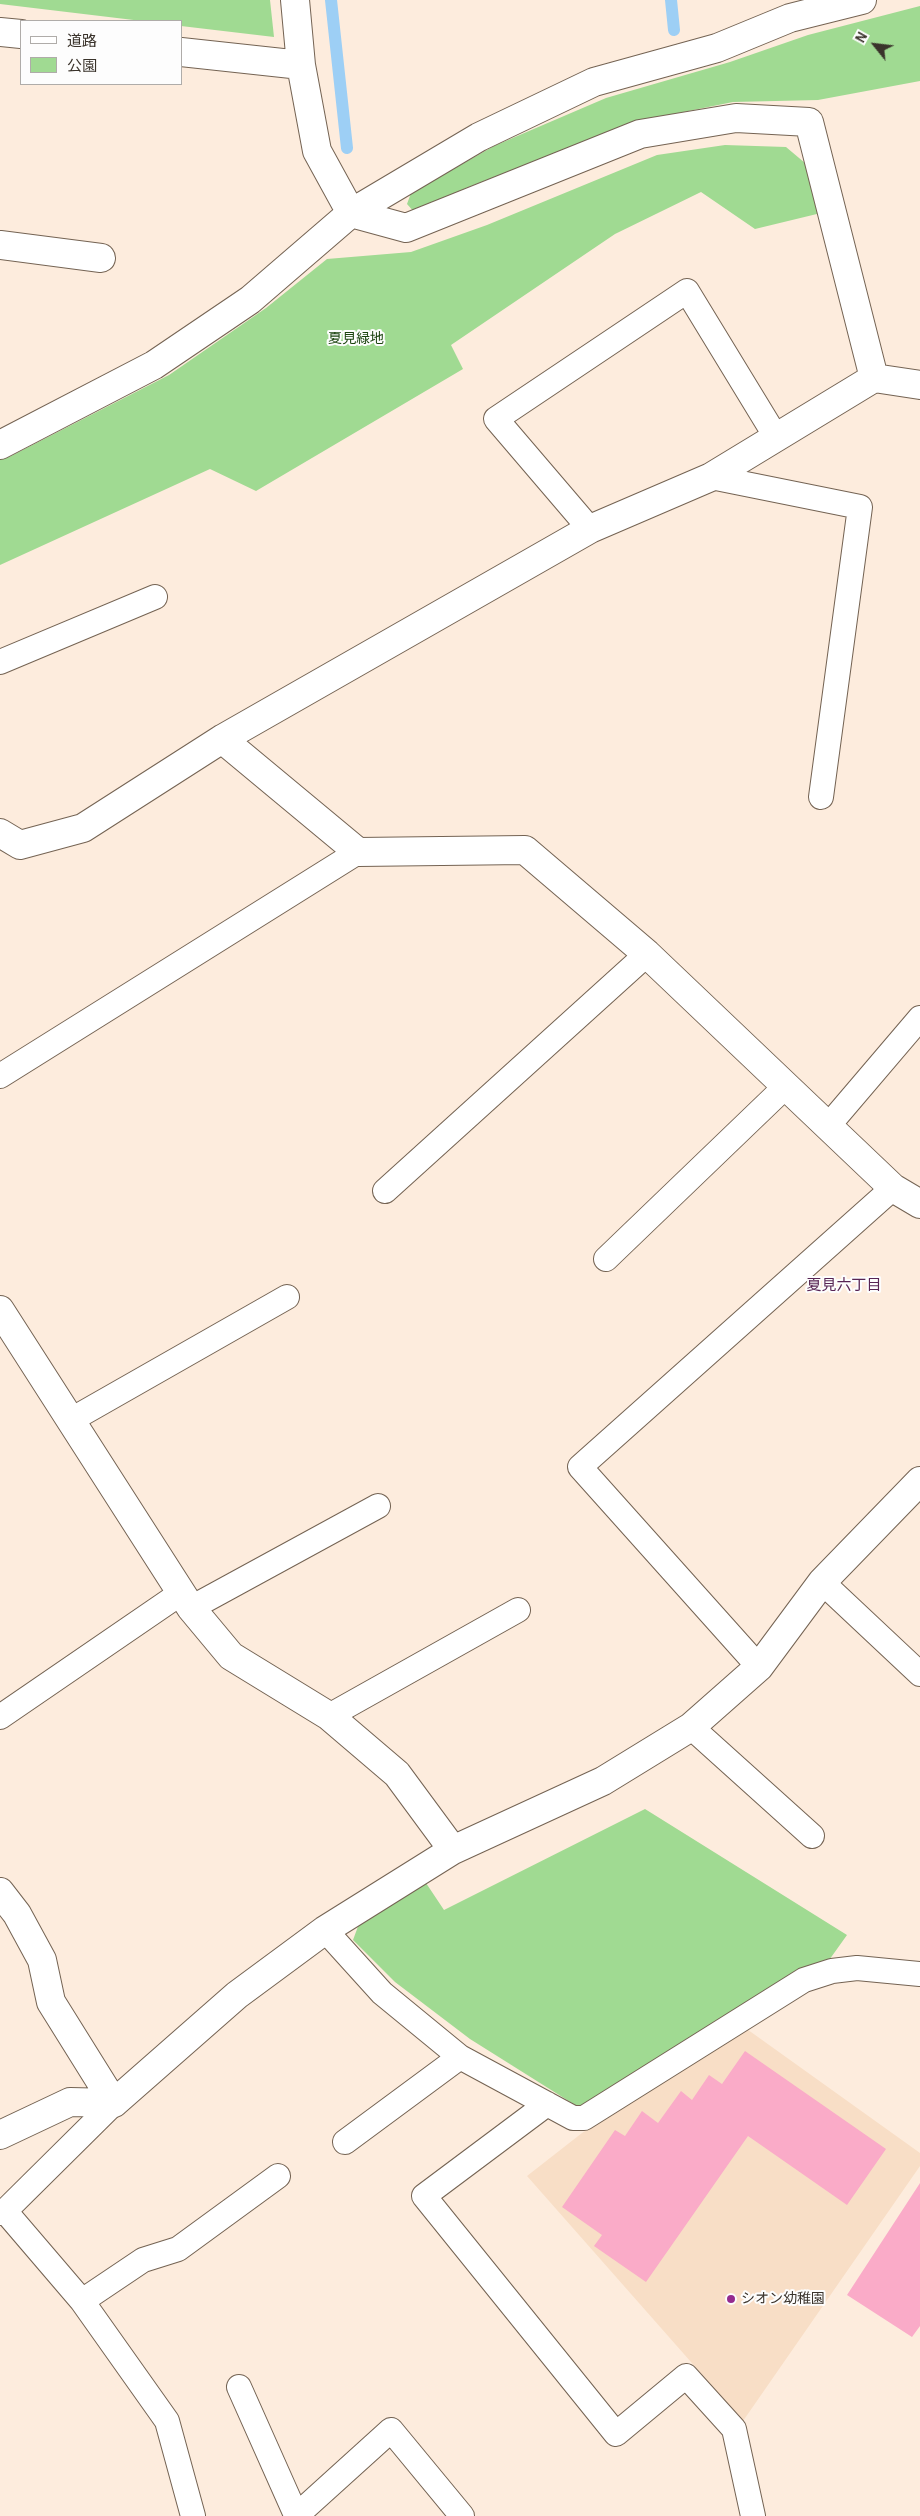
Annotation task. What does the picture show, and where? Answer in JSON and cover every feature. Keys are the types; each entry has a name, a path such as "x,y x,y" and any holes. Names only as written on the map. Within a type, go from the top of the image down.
{"street":[{"path":"295,0 301,65 317,151 351,213 406,228 640,134 736,118 809,122 874,378"},
{"path":"0,445 154,365 250,300 351,213 479,137 594,82 717,48 790,18 862,0"},
{"path":"0,32 20,34"},
{"path":"182,52 301,65"},
{"path":"0,245 101,258"},
{"path":"0,833 20,845 83,828 222,739 590,529 711,477 874,378 920,385"},
{"path":"222,739 358,852 525,850 647,954 893,1188 920,1204"},
{"path":"0,1310 186,1601 231,1656 329,1716 397,1774 453,1850"},
{"path":"0,2135 70,2102 114,2103 237,1995 325,1930 453,1850 604,1781 691,1727 759,1667 822,1582 920,1481"},
{"path":"0,1892 8,1918 42,1960 51,2002 114,2103"}],"lane":[{"path":"590,529 496,419 687,291 776,437"},
{"path":"711,477 860,507 821,797"},
{"path":"0,662 155,597"},
{"path":"0,1076 358,852"},
{"path":"385,1191 647,954"},
{"path":"828,1126 920,1018"},
{"path":"606,1259 786,1086"},
{"path":"759,1667 580,1467 893,1188"},
{"path":"71,1420 287,1298"},
{"path":"0,1716 186,1601 378,1506"},
{"path":"822,1582 920,1674"},
{"path":"329,1716 518,1610"},
{"path":"691,1727 812,1836"},
{"path":"325,1930 382,1993 460,2057 573,2118 584,2118 804,1980 832,1970 857,1968 920,1974"},
{"path":"345,2142 460,2057"},
{"path":"114,2103 2,2212 82,2301 167,2421 193,2516"},
{"path":"547,2104 424,2196 616,2434 686,2376 734,2429 753,2516"},
{"path":"82,2301 143,2260 178,2249 278,2176"},
{"path":"239,2387 296,2515 391,2430 462,2516"}],"shaded area":[{"name":"シオン幼稚園","path":"744,2027 920,2153 920,2166 743,2421 527,2176 582,2133"}],"green space":[{"path":"0,0 270,0 274,37 182,26 182,20 134,20 0,4"},
{"path":"920,6 920,81 818,100 733,102 634,122 466,188 415,213 407,204 411,193 494,146 606,98 730,62 808,35"},
{"name":"夏見緑地","path":"725,145 786,147 805,163 821,213 755,229 701,192 615,234 451,345 463,369 256,491 210,469 0,565 0,458 9,457 169,375 266,308 327,259 411,252 487,225 657,155"},
{"path":"645,1809 847,1935 827,1963 583,2110 470,2039 395,1982 353,1940 360,1921 424,1880 444,1910"}],"building":[{"path":"745,2051 886,2149 847,2205 748,2136 646,2282 594,2246 602,2235 562,2207 615,2130 625,2136 642,2111 658,2123 681,2091 692,2100 709,2075 722,2084"},
{"path":"920,2183 920,2326 912,2337 847,2295"}],"waterway":[{"path":"331,0 347,148"},
{"path":"671,0 674,30"}],"place":[{"name":"シオン幼稚園","path":"731,2299"}],"district":[{"name":"夏見六丁目","path":"844,1285"}]}
